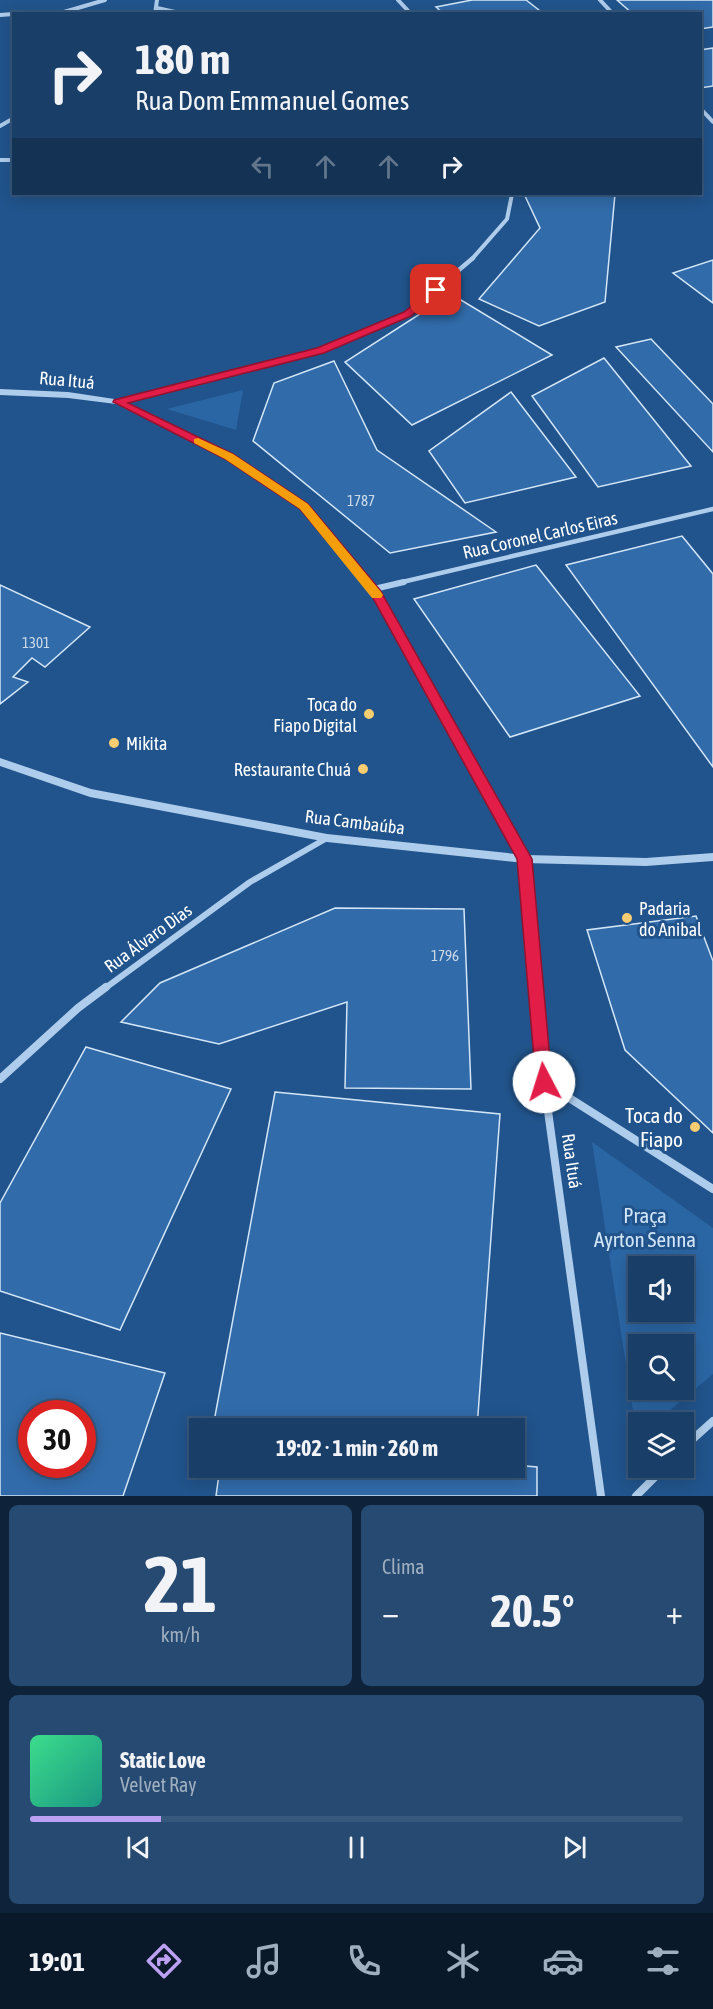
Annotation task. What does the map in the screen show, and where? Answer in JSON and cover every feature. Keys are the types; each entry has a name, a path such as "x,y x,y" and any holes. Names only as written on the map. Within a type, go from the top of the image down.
{"street":[{"path":"64,12 105,0"},
{"path":"156,12 157,0"},
{"path":"398,0 409,12"},
{"path":"600,0 611,12"},
{"path":"157,8 175,12"},
{"path":"702,110 713,122"},
{"path":"118,402 320,351 407,314 466,266 507,219 512,195"},
{"name":"Rua Ituá","path":"0,392 68,395 118,402 229,456 304,507 374,590 524,859 544,1082 602,1496"},
{"name":"Rua Coronel Carlos Eiras","path":"374,590 713,509"},
{"name":"Rua Cambaúba","path":"0,762 90,794 327,838 524,859 646,862 713,857"},
{"name":"Rua Álvaro Dias","path":"0,1079 78,1008 250,882 327,838"},
{"path":"544,1082 713,1189"},
{"path":"694,1438 713,1421"},
{"path":"636,1496 653,1478"}],"green space":[{"path":"243,390 236,430 167,409"},
{"name":"Praça Ayrton Senna","path":"592,1142 713,1228 713,1374 694,1390 694,1334 628,1334 628,1378"},
{"name":"Praça Ayrton Senna","path":"631,1400 682,1400 668,1412 633,1412"}],"building":[{"path":"472,0 526,0 541,12 442,12 436,7"},
{"path":"617,0 713,0 713,27 702,29 702,12 631,12"},
{"path":"713,48 713,86 702,88 702,50"},
{"path":"615,195 605,302 539,326 479,299 540,228 525,196"},
{"path":"713,260 713,303 673,273"},
{"path":"451,294 552,355 412,425 345,362"},
{"path":"651,339 713,404 713,452 616,347"},
{"path":"604,358 691,466 598,487 532,396"},
{"path":"334,361 377,450 496,532 390,553 253,441 274,383"},
{"path":"511,392 576,477 465,503 429,451"},
{"path":"682,536 713,574 713,767 566,565"},
{"path":"536,565 640,696 510,737 414,599"},
{"path":"0,585 90,627 45,667 32,658 13,677 28,682 0,704"},
{"path":"335,908 464,909 471,1089 345,1088 347,1002 219,1044 121,1022 160,983"},
{"path":"696,916 713,961 713,1133 625,1050 587,930"},
{"path":"86,1047 231,1089 120,1330 0,1291 0,1203"},
{"path":"275,1092 500,1114 478,1418 215,1418"},
{"path":"0,1333 165,1373 123,1496 0,1496"},
{"path":"525,1466 537,1467 537,1496 216,1496 218,1478 525,1478"}],"slow traffic":[{"path":"198,441 229,456 304,507 377,595"}],"place":[{"name":"Toca do Fiapo Digital","path":"369,714"},
{"name":"Mikita","path":"114,743"},
{"name":"Restaurante Chuá","path":"363,769"},
{"name":"Padaria do Anibal","path":"627,918"},
{"name":"Toca do Fiapo","path":"695,1127"}],"route":[{"path":"436,290 407,314 320,351 118,402 229,456 304,507 374,590 524,859 544,1082"}]}
